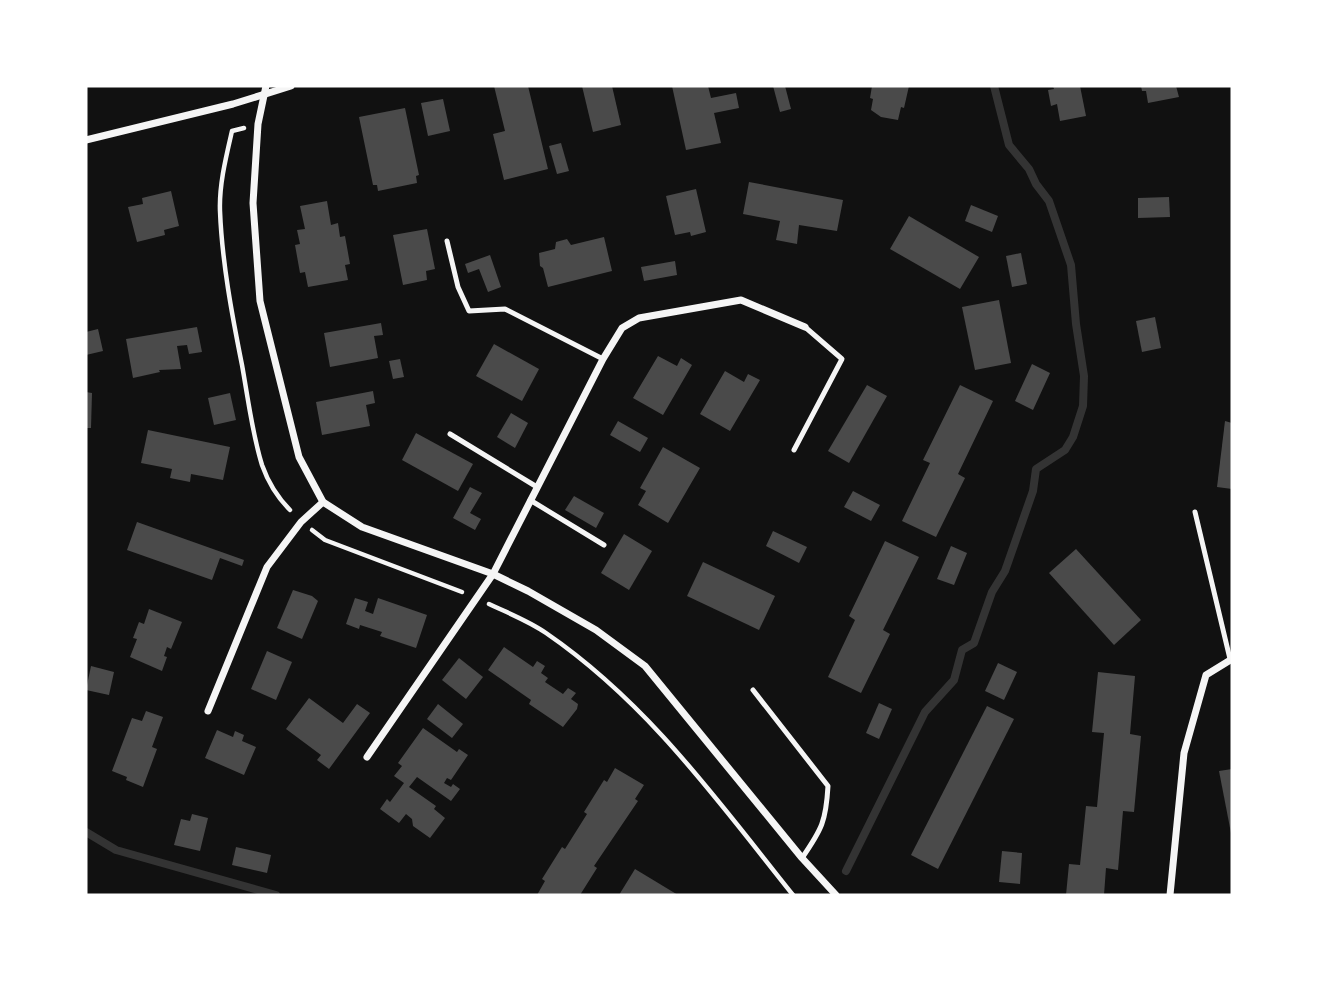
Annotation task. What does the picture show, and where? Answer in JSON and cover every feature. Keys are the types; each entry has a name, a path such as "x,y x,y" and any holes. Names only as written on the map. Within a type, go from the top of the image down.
{"street":[{"path":"86,140 233,104 266,89 291,86"},
{"path":"266,89 258,124 253,203 260,301 299,457 323,502 362,527 493,573 528,590 596,630 645,666 802,858 836,895"},
{"path":"367,757 493,573 603,359 622,328 639,318 741,300 805,327"},
{"path":"208,711 267,568 301,522 323,502"},
{"path":"1170,895 1184,753 1206,675 1231,659"}],"lane":[{"path":"447,241 458,287 469,312 505,309 603,359"},
{"path":"794,450 842,359 805,327"},
{"path":"450,434 537,486"},
{"path":"530,500 604,545"},
{"path":"1195,512 1231,659"},
{"path":"753,690 828,786 827,814 817,837 802,858"}],"building":[{"path":"494,86 528,86 548,169 504,180 493,134 505,131"},
{"path":"582,86 612,86 621,125 593,132"},
{"path":"672,86 708,86 711,98 736,93 739,108 714,113 721,143 686,150"},
{"path":"773,86 785,86 791,109 780,112"},
{"path":"872,86 909,86 898,120 881,117 871,110"},
{"path":"1053,86 1080,86 1086,116 1060,121 1057,104 1051,106 1048,90 1054,89"},
{"path":"1141,86 1176,86 1179,97 1148,103 1146,91 1142,91"},
{"path":"443,99 450,131 428,136 421,103"},
{"path":"405,108 419,175 416,176 417,183 378,191 377,185 373,185 359,117"},
{"path":"561,143 569,171 557,174 549,146"},
{"path":"749,182 843,200 837,231 799,225 797,244 776,240 780,221 743,214"},
{"path":"696,189 706,232 691,236 690,232 675,235 666,196"},
{"path":"171,191 179,226 164,230 165,235 137,242 128,207 143,204 142,198"},
{"path":"1169,197 1170,217 1138,218 1138,198"},
{"path":"327,201 331,225 338,223 340,237 345,236 350,264 345,265 348,280 308,287 305,272 300,273 295,245 300,244 297,230 305,229 300,206"},
{"path":"971,205 998,216 992,232 965,221"},
{"path":"909,216 979,257 960,289 890,249"},
{"path":"427,229 435,269 426,271 427,280 403,285 393,235"},
{"path":"604,237 612,271 548,287 540,266 539,253 555,249 556,242 567,239 571,245"},
{"path":"1021,253 1027,284 1012,287 1006,256"},
{"path":"490,255 501,287 488,292 479,269 468,273 465,264"},
{"path":"675,261 677,275 644,281 641,267"},
{"path":"999,300 1011,363 975,370 962,307"},
{"path":"1155,317 1161,348 1142,352 1136,321"},
{"path":"381,323 383,335 374,336 378,358 330,367 324,333"},
{"path":"197,327 202,352 189,354 187,345 177,346 181,369 159,370 160,372 133,378 126,339"},
{"path":"98,329 103,351 86,355 86,332"},
{"path":"494,344 539,369 522,401 476,376"},
{"path":"658,356 677,366 681,358 692,365 663,415 633,398"},
{"path":"400,359 404,377 393,379 389,361"},
{"path":"1032,364 1050,373 1033,410 1015,401"},
{"path":"725,371 744,382 748,374 760,380 730,431 700,414"},
{"path":"867,385 887,396 849,463 828,451"},
{"path":"960,385 993,401 958,474 965,478 936,537 902,521 930,463 923,460"},
{"path":"373,391 375,403 366,405 370,426 322,435 316,402"},
{"path":"86,392 92,393 91,428 86,428"},
{"path":"230,393 236,420 214,425 208,398"},
{"path":"511,413 528,423 515,448 497,437"},
{"path":"618,421 648,438 640,452 610,435"},
{"path":"1225,421 1232,423 1232,489 1217,487"},
{"path":"148,430 230,447 223,480 191,474 190,482 170,478 172,469 141,463"},
{"path":"416,433 473,464 458,491 402,460"},
{"path":"663,447 700,468 668,523 638,505 646,491 640,488"},
{"path":"470,487 482,493 470,513 481,519 475,530 453,518"},
{"path":"853,491 880,505 871,521 844,507"},
{"path":"574,496 604,513 596,528 565,510"},
{"path":"137,522 244,560 242,566 220,558 212,580 127,550"},
{"path":"773,531 807,547 799,563 766,546"},
{"path":"624,534 652,551 629,590 601,573"},
{"path":"885,541 919,557 883,630 890,634 861,693 828,677 855,620 849,616"},
{"path":"951,546 967,553 954,585 937,579"},
{"path":"1076,549 1141,620 1114,645 1049,573"},
{"path":"703,562 775,596 759,630 687,596"},
{"path":"293,590 312,596 318,601 302,639 277,628"},
{"path":"355,598 368,602 365,611 373,614 378,598 427,615 416,648 380,636 382,632 346,624"},
{"path":"149,609 182,622 171,649 167,647 162,671 130,657 137,639 133,638 139,622 144,624"},
{"path":"504,647 533,667 537,661 545,666 541,673 548,678 545,682 563,694 568,688 576,693 571,699 578,704 577,709 563,727 529,704 531,700 488,670"},
{"path":"267,651 292,662 276,700 251,689"},
{"path":"459,658 483,677 466,699 442,680"},
{"path":"998,663 1017,672 1004,700 985,691"},
{"path":"91,666 114,672 109,695 86,690"},
{"path":"1098,672 1135,676 1130,734 1141,736 1134,812 1123,811 1118,870 1106,868 1104,895 1066,895 1069,864 1080,865 1086,806 1097,807 1104,733 1092,732"},
{"path":"309,698 343,723 357,704 370,713 329,769 317,760 321,755 286,729"},
{"path":"879,703 892,709 879,739 866,733"},
{"path":"438,704 463,724 452,738 427,719"},
{"path":"987,706 1014,719 938,869 911,855"},
{"path":"146,711 163,717 152,747 157,749 143,787 112,771 132,718 142,721"},
{"path":"423,728 457,752 459,749 468,755 451,780 447,778 444,783 451,787 453,784 460,789 451,801 417,777 409,787 436,806 434,809 445,818 430,838 413,826 412,819 406,814 399,823 380,809 387,799 390,802 404,783 394,776 402,766 398,763"},
{"path":"217,730 233,737 235,731 244,735 242,741 256,747 244,775 205,758"},
{"path":"615,768 644,785 635,799 638,801 594,866 597,868 580,895 537,895 545,881 542,879 562,847 565,849 587,814 584,812"},
{"path":"1232,769 1232,833 1231,833 1219,771"},
{"path":"192,814 208,818 200,851 174,845 181,819 190,821"},
{"path":"236,847 271,855 267,873 232,865"},
{"path":"1002,851 1022,853 1020,884 999,882"},
{"path":"635,869 678,895 619,895"}],"waterway":[{"path":"846,871 925,712 954,680 962,650 974,643 992,592 1005,571 1033,491 1036,469 1065,450 1073,437 1083,406 1084,376 1071,265 1049,201 1029,169 1009,145 994,86"},
{"path":"86,832 116,850 276,895"}]}
